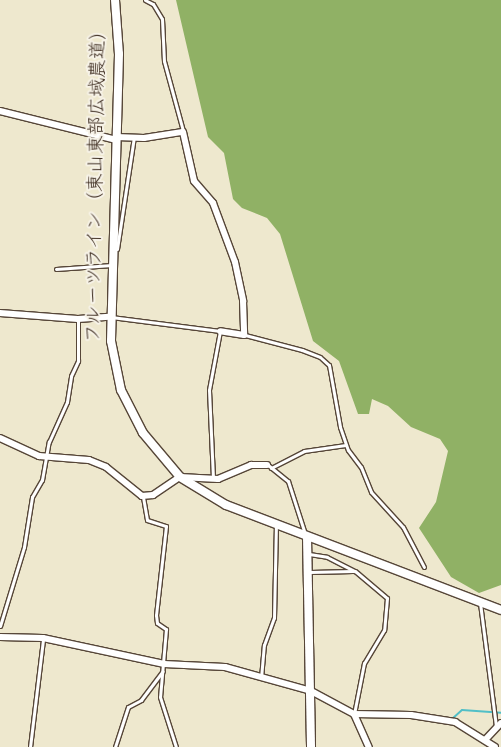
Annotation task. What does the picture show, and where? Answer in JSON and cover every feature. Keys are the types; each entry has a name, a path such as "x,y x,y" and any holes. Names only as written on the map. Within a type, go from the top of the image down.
{"street":[{"name":"フルーツライン（東山東部広域農道）","path":"115,0 119,54 109,317 113,359 127,403 152,446 180,477 210,497 306,537 501,610"},
{"path":"0,111 116,138 134,138 183,132 194,181 213,203 235,262 243,301 244,335 220,331"},
{"path":"0,313 78,320 109,317"},
{"path":"0,438 45,457 89,460 106,467 142,496 153,495 180,477 213,480 250,465 269,466"},
{"path":"306,537 309,554 311,747"},
{"path":"0,637 43,638 163,667 225,667 261,679 311,691 354,714 438,718 472,730 495,747"},
{"path":"354,714 368,747"},
{"path":"485,740 497,724"}],"lane":[{"path":"145,0 153,4 162,19 164,61 183,132"},
{"path":"112,253 120,238 134,138"},
{"path":"56,269 112,264"},
{"path":"109,317 220,331 209,390 213,480"},
{"path":"0,626 24,547 32,498 42,480 45,457 78,361 78,320"},
{"path":"244,335 302,350 320,357 329,365 340,428 346,445 361,467 364,482 402,528 424,568"},
{"path":"306,537 288,481 269,466 304,451 346,445"},
{"path":"142,496 147,520 166,526 156,615 157,623 166,629 160,697 176,747"},
{"path":"261,679 264,645 274,618 276,525"},
{"path":"309,554 327,557 355,571 385,595 388,601 384,630 364,663 354,714"},
{"path":"309,572 355,571"},
{"path":"480,602 493,708 497,724"},
{"path":"30,747 43,638"},
{"path":"115,747 128,707 141,700 163,667"}],"green space":[{"path":"176,0 501,0 501,585 479,593 451,577 419,528 436,502 448,451 440,439 411,427 388,406 372,399 369,414 358,414 339,361 313,341 280,234 267,218 242,208 233,199 224,153 208,137"}],"waterway":[{"path":"452,719 462,710 501,713"}]}
